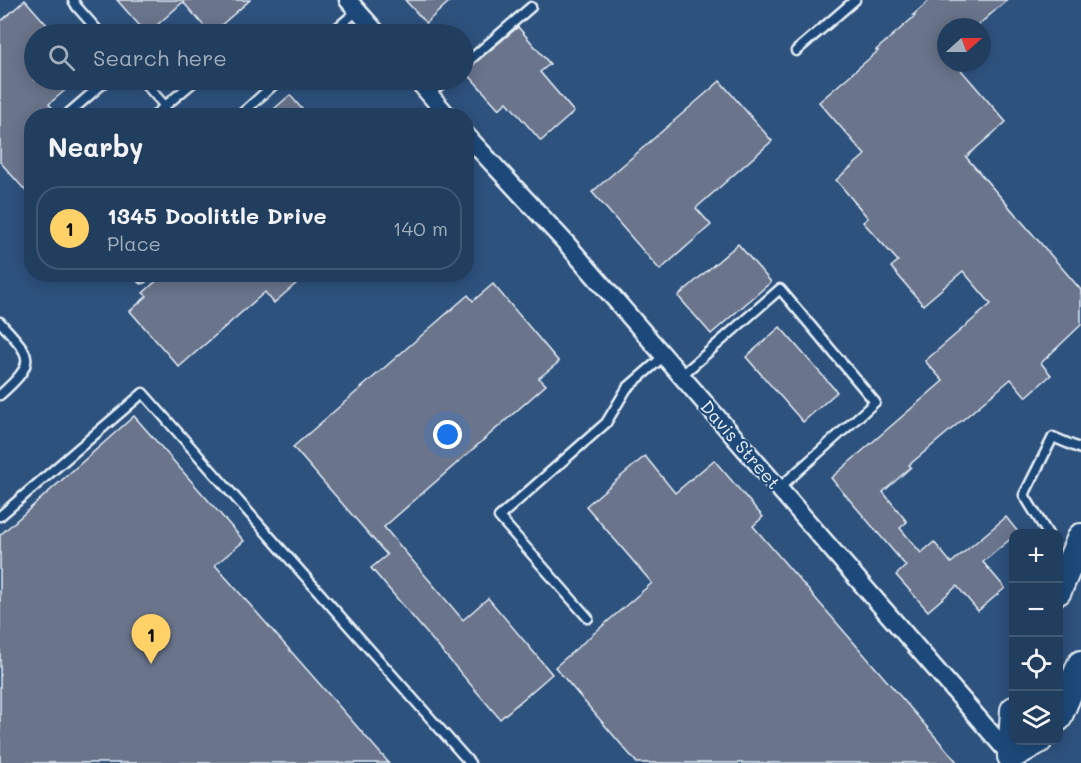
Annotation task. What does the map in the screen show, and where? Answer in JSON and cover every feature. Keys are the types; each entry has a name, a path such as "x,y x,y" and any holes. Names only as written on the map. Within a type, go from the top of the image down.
{"main road":[{"path":"1061,583 1066,562 1081,537"},
{"path":"1063,708 1081,664"},
{"path":"1015,745 1015,761"},
{"path":"1015,761 1034,745"}],"street":[{"path":"352,5 369,24"},
{"path":"426,90 441,108"},
{"name":"Davis Street","path":"474,144 566,243 1015,761"}],"lane":[{"path":"73,0 92,24"},
{"path":"796,51 855,0"},
{"path":"338,24 352,5"},
{"path":"474,56 531,7"},
{"path":"75,108 95,90"},
{"path":"150,90 165,106 184,90"},
{"path":"248,108 268,90"},
{"path":"429,94 434,90"},
{"path":"681,376 780,289 875,402 777,489"},
{"path":"0,322 22,346 28,357 20,378 0,395"},
{"path":"588,618 499,517 606,423 627,388 664,356"},
{"path":"0,516 143,393 470,763"},
{"path":"1045,529 1024,495 1053,437 1081,449"}],"building":[{"path":"25,0 46,24 24,24 24,90 65,90 49,104 52,108 24,108 24,189 0,162 0,22"},
{"path":"117,0 250,0 222,24 202,24 183,2 158,24 138,24"},
{"path":"405,0 451,0 426,23"},
{"path":"930,0 1007,0 986,18 937,18 937,72 963,72 1006,122 966,157 1081,290 1081,325 1041,363 1051,375 1026,397 1011,379 909,465 911,467 883,492 907,522 900,528 921,553 934,542 951,563 1006,517 1016,529 1009,529 1009,540 983,562 1005,588 978,611 957,586 928,611 896,575 906,566 831,478 943,381 925,361 991,304 963,271 923,305 891,267 898,261 863,222 868,218 836,180 865,155 819,102 878,51 876,50 915,16 913,15"},
{"path":"518,27 550,64 540,72 574,112 541,141 507,102 499,109 474,81 474,64"},
{"path":"720,81 772,141 696,208 711,225 660,270 592,192"},
{"path":"290,95 301,108 275,108"},
{"path":"738,244 771,282 711,334 678,296"},
{"path":"155,282 298,282 274,303 265,292 179,367 130,311 147,296 143,293"},
{"path":"493,284 559,362 539,378 546,385 384,527 463,620 488,598 552,674 500,719 371,568 387,555 293,447 468,295 473,301"},
{"path":"780,327 837,392 803,422 746,357"},
{"path":"134,416 244,541 215,565 389,763 0,763 0,535"},
{"path":"645,456 675,493 714,460 763,517 753,526 958,763 637,763 555,667 652,583 586,506"}],"place":[{"name":"1345 Doolittle Drive","path":"151,664"}]}
